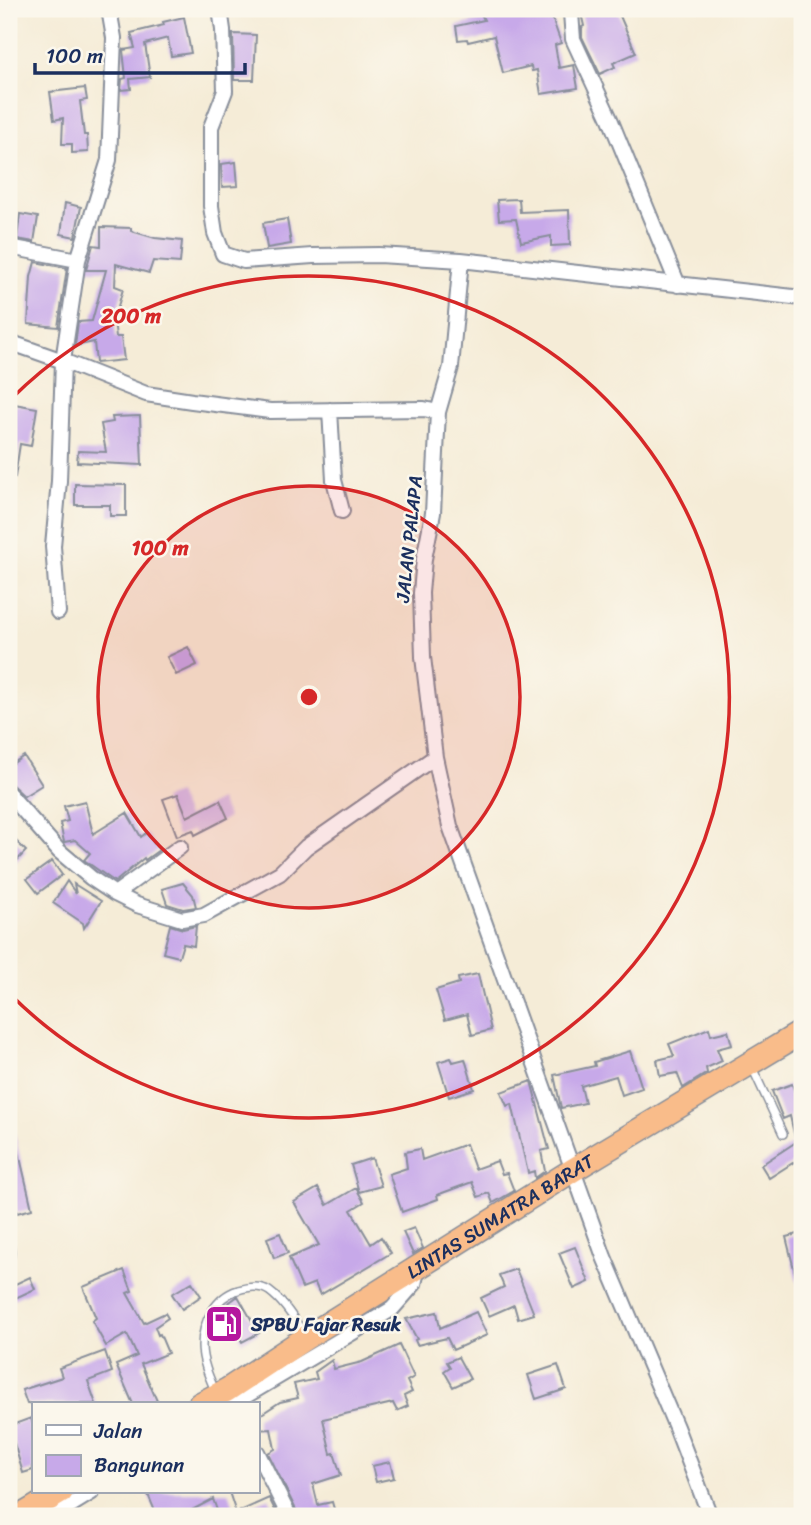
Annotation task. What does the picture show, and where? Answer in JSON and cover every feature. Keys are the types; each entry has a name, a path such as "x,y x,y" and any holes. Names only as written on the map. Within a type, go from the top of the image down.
{"highway":[{"name":"LINTAS SUMATRA BARAT","path":"222,1399 307,1337 573,1170 802,1032"},
{"path":"23,1516 58,1494"}],"street":[{"path":"58,612 53,546 60,481 63,360 78,260 109,160 114,38 109,9"},
{"path":"220,9 225,91 211,127 211,206 215,233 223,254 244,261 379,255 461,260 802,298"},
{"path":"566,9 571,13 573,39 615,131 678,285"},
{"path":"9,247 78,260"},
{"name":"JALAN PALAPA","path":"461,260 451,367 438,412 433,513 421,593 423,657 435,757 450,826 604,1256 676,1426 710,1516"},
{"path":"9,342 63,360 146,394 270,411 424,409 438,412"},
{"path":"330,410 334,480 342,511"},
{"path":"9,794 59,850 91,878 137,905 182,919 204,915 280,873 306,847 435,757"},
{"path":"115,894 180,847"},
{"path":"222,1399 392,1309 414,1284 418,1267"},
{"path":"259,1456 289,1516"},
{"path":"53,1516 89,1494"}],"lane":[{"path":"750,1064 783,1134"},
{"path":"9,1238 9,1266"},
{"path":"222,1399 208,1373 202,1347 206,1324 214,1306 234,1292 255,1286 268,1290 307,1337"}],"building":[{"path":"479,9 549,9 561,43 555,45 559,68 574,65 578,88 541,94 537,70 532,71 531,66 503,73 494,36 468,42 467,39 458,40 456,26 484,20"},
{"path":"580,9 617,9 636,53 613,63 615,67 600,74 582,37 584,26"},
{"path":"184,17 191,53 171,56 168,38 145,44 150,77 130,79 131,89 121,90 122,79 126,78 123,50 135,48 131,33"},
{"path":"233,34 256,35 254,80 234,80"},
{"path":"85,88 87,100 80,101 88,152 72,153 72,144 62,144 63,118 54,120 50,92"},
{"path":"236,162 238,186 222,187 221,164"},
{"path":"519,199 520,212 569,210 570,245 551,246 551,236 521,242 516,219 499,220 497,200"},
{"path":"65,203 81,207 75,237 61,234"},
{"path":"20,214 38,217 34,242 17,239"},
{"path":"287,219 291,244 267,248 263,223"},
{"path":"101,227 131,228 131,231 155,238 182,241 180,263 153,261 149,273 116,264 115,286 123,289 114,320 116,337 121,337 124,360 96,363 94,342 75,346 78,322 92,321 106,270 86,270 93,245 101,246"},
{"path":"35,262 67,268 58,327 28,324 31,277"},
{"path":"9,403 37,408 31,446 20,444 15,477 9,476"},
{"path":"140,416 142,465 77,462 78,451 106,452 101,424 113,422 112,417"},
{"path":"75,484 126,485 126,516 110,516 110,505 75,505"},
{"path":"188,647 197,665 176,675 167,657"},
{"path":"24,756 42,785 24,796 9,782 9,766"},
{"path":"178,794 187,817 220,800 228,818 195,835 193,830 177,836 163,799"},
{"path":"85,801 93,834 127,813 141,837 146,833 159,850 145,860 144,858 115,882 84,860 90,853 75,840 64,842 60,823 68,821 64,806"},
{"path":"9,834 26,851 9,869"},
{"path":"52,861 62,875 38,893 27,879"},
{"path":"67,881 76,894 74,884 101,901 84,928 83,923 53,903"},
{"path":"183,883 193,895 196,907 183,909 167,904 162,889"},
{"path":"170,925 183,929 196,926 194,946 183,944 179,957 163,953"},
{"path":"478,974 491,1030 472,1035 467,1014 445,1020 436,990 459,983 458,978"},
{"path":"709,1028 711,1035 728,1031 732,1045 717,1049 722,1061 706,1068 707,1073 683,1088 677,1073 660,1076 657,1060 674,1056 669,1044"},
{"path":"630,1051 642,1088 622,1095 616,1076 581,1086 585,1103 561,1108 554,1075 595,1066 594,1062"},
{"path":"451,1058 453,1062 465,1059 474,1089 449,1097 438,1062"},
{"path":"531,1081 549,1149 541,1151 545,1171 535,1178 534,1171 528,1173 512,1104 507,1106 501,1092"},
{"path":"792,1084 802,1112 802,1157 769,1178 761,1165 796,1142 790,1116 783,1119 772,1091"},
{"path":"13,1127 32,1209 17,1213 9,1177 9,1128"},
{"path":"466,1144 475,1169 497,1161 502,1174 507,1173 514,1191 493,1203 489,1193 478,1197 472,1182 437,1195 438,1199 402,1212 389,1174 407,1168 405,1152 420,1149 422,1160"},
{"path":"372,1158 381,1186 359,1192 351,1165"},
{"path":"318,1188 327,1205 356,1188 364,1202 351,1210 371,1244 381,1237 391,1253 320,1295 315,1283 302,1288 289,1258 319,1245 294,1202"},
{"path":"414,1228 423,1248 413,1254 403,1232"},
{"path":"280,1233 288,1253 274,1258 267,1238"},
{"path":"802,1233 802,1285 798,1285 786,1237"},
{"path":"575,1247 589,1282 574,1289 559,1253"},
{"path":"516,1269 534,1314 518,1319 514,1305 489,1316 481,1298 504,1287 499,1275"},
{"path":"124,1270 132,1291 127,1293 144,1323 165,1313 168,1318 155,1327 168,1353 141,1364 157,1401 132,1402 116,1365 137,1356 127,1334 106,1346 92,1321 96,1318 83,1287"},
{"path":"30,1277 35,1289 9,1301 9,1287"},
{"path":"192,1282 201,1296 182,1309 172,1294"},
{"path":"238,1296 259,1333 242,1342 223,1307"},
{"path":"437,1312 440,1328 476,1312 487,1335 453,1350 447,1338 417,1345 417,1339 406,1319"},
{"path":"399,1345 414,1377 407,1381 412,1392 404,1396 408,1406 397,1411 393,1403 323,1419 331,1454 334,1453 341,1475 313,1484 318,1505 332,1502 336,1516 299,1516 268,1453 275,1449 271,1429 259,1430 259,1416 280,1402 298,1398 294,1384 317,1379 315,1372 332,1360 334,1369 362,1362"},
{"path":"105,1351 112,1372 88,1381 95,1402 27,1404 22,1390 62,1377 59,1368"},
{"path":"458,1357 470,1379 453,1387 444,1371 450,1367 447,1362"},
{"path":"558,1365 566,1389 536,1399 528,1375"},
{"path":"31,1418 32,1470 23,1473 9,1426"},
{"path":"390,1462 394,1478 376,1482 372,1466"},
{"path":"148,1494 230,1494 236,1513 269,1498 278,1516 219,1516 213,1499 192,1510 195,1516 157,1516"}],"place":[{"name":"SPBU Fajar Resuk","path":"224,1324"}]}
